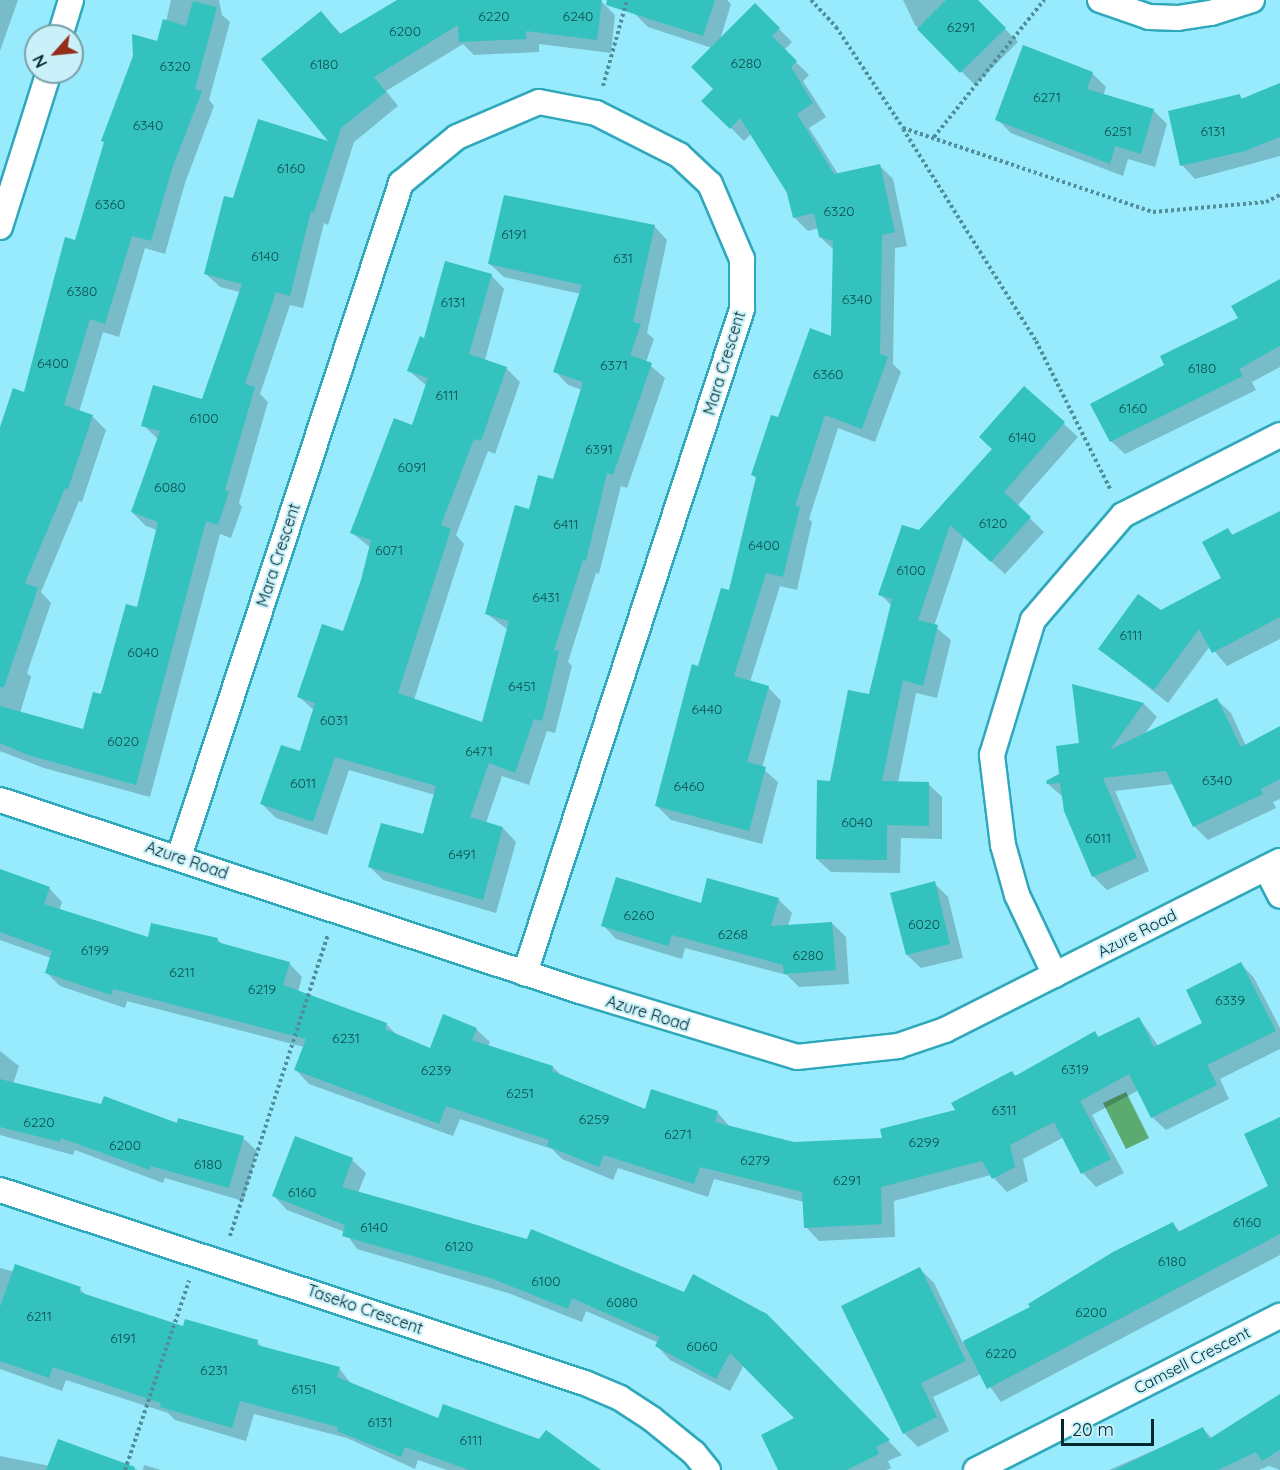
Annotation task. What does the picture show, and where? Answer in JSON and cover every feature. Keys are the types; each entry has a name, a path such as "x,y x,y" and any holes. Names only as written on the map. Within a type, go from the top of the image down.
{"street":[{"path":"64,24 71,0"},
{"path":"1100,0 1149,17 1178,18 1211,14 1252,0"},
{"path":"0,227 45,84"},
{"name":"Mara Crescent","path":"179,857 400,183 457,137 539,102 596,112 679,155 710,184 742,259 742,309 525,973"},
{"path":"1055,975 1014,885 1003,845 992,755 1033,620 1123,515 1280,435"},
{"name":"Azure Road","path":"0,800 179,857 336,912 525,973 797,1057 898,1046 945,1030 1273,865"},
{"path":"1273,865 1280,896"},
{"name":"Taseko Crescent","path":"0,1190 222,1261 585,1383 620,1398 652,1419 694,1452 708,1470"},
{"name":"Camsell Crescent","path":"976,1470 1280,1316"}],"path":[{"path":"596,112 627,0"},
{"path":"811,0 836,27 903,128 1036,341 1123,515"},
{"path":"934,137 1044,0"},
{"path":"903,128 1153,212 1266,202 1280,195"},
{"path":"222,1261 336,912"},
{"path":"125,1470 198,1254"}],"shaded area":[{"path":"1126,1092 1149,1138 1126,1149 1103,1103"}],"building":[{"path":"397,0 602,0 597,40 526,31 526,39 459,42 458,25 374,77 386,92 341,128 314,212 311,211 290,296 276,292 245,384 255,387 225,490 229,492 218,525 206,521 136,785 28,755 0,743 0,706 83,729 93,692 101,694 126,604 137,607 158,522 131,512 160,431 141,426 153,385 202,399 242,284 204,274 224,196 233,198 258,119 328,141 261,59 321,11 340,34"},
{"path":"607,0 715,0 703,36 606,5"},
{"path":"946,0 978,0 1006,28 960,73 917,29"},
{"path":"193,1 217,7 195,89 202,91 172,169 151,241 132,236 105,324 90,319 64,405 93,415 68,489 65,488 25,583 38,588 4,687 0,687 0,427 13,388 24,392 65,237 75,240 104,142 101,141 133,56 132,34 157,41 163,19 186,26"},
{"path":"755,3 780,28 772,36 797,61 791,67 813,103 797,114 834,174 880,164 895,232 882,235 880,354 888,357 862,429 825,415 795,506 800,507 783,577 766,573 734,676 769,686 747,762 766,767 749,831 655,806 692,664 698,666 721,588 729,590 756,477 751,475 771,415 778,417 810,328 831,336 833,241 819,237 814,213 793,218 787,193 740,118 730,129 701,101 713,89 691,67"},
{"path":"1023,45 1093,72 1087,89 1154,109 1141,154 1115,146 1110,164 995,120"},
{"path":"1280,83 1280,137 1245,151 1180,166 1168,111 1240,94 1241,99"},
{"path":"504,195 655,225 633,322 641,324 630,355 652,363 613,475 607,473 586,561 583,560 554,650 559,651 542,721 534,719 515,773 489,763 470,817 503,827 483,900 368,867 381,823 423,834 436,786 335,757 313,822 260,804 281,745 300,751 315,703 297,697 322,624 343,631 361,580 371,540 350,533 394,418 412,425 428,378 407,371 420,336 424,338 445,261 492,274 469,354 507,367 481,441 474,439 441,525 451,529 398,693 482,722 509,621 485,614 515,505 529,509 538,475 553,479 583,382 553,372 582,285 488,264"},
{"path":"1280,279 1280,346 1239,369 1243,376 1110,442 1090,404 1164,365 1160,356 1238,318 1231,306"},
{"path":"1024,386 1065,422 1004,492 1031,517 991,562 950,525 918,620 938,625 923,686 903,680 882,781 929,782 929,826 887,825 887,860 816,859 817,780 830,781 848,690 869,694 892,599 878,595 902,525 919,530 992,449 979,437"},
{"path":"1280,511 1280,617 1212,653 1199,629 1154,690 1098,649 1138,594 1161,610 1221,578 1202,542 1228,528 1232,535"},
{"path":"1072,684 1144,703 1110,750 1217,698 1241,747 1280,726 1280,779 1261,789 1263,794 1193,827 1166,771 1103,778 1137,858 1092,877 1064,811 1060,783 1047,784 1046,781 1059,774 1056,746 1079,743"},
{"path":"0,869 50,887 44,904 148,937 151,923 218,938 217,942 290,962 283,985 387,1023 385,1029 430,1048 443,1014 477,1028 472,1040 553,1066 552,1071 645,1109 651,1089 718,1111 715,1122 794,1142 882,1138 880,1129 955,1110 951,1103 1012,1071 1015,1076 1095,1031 1098,1037 1139,1017 1154,1047 1202,1023 1186,990 1241,962 1276,1031 1207,1065 1217,1085 1151,1118 1129,1074 1080,1101 1111,1159 1081,1174 1054,1122 1010,1145 1015,1167 992,1179 982,1161 881,1187 882,1224 804,1228 802,1192 700,1167 694,1184 604,1155 599,1167 547,1146 549,1140 446,1106 439,1124 294,1070 306,1039 113,989 111,995 45,973 52,951 0,932"},
{"path":"616,877 701,903 707,878 779,898 771,926 832,922 836,970 784,974 783,965 672,935 668,946 601,926"},
{"path":"935,881 950,944 906,955 890,893"},
{"path":"0,1079 101,1104 104,1096 177,1123 178,1118 244,1136 229,1188 151,1166 150,1170 61,1138 60,1142 0,1127"},
{"path":"1280,1117 1280,1234 987,1389 963,1341 1030,1307 1028,1304 1113,1252 1173,1222 1178,1232 1268,1186 1244,1134"},
{"path":"295,1136 353,1158 342,1187 527,1239 531,1229 684,1292 693,1274 767,1314 890,1440 876,1447 879,1454 847,1470 778,1470 761,1435 794,1418 730,1353 716,1379 655,1346 660,1337 572,1298 568,1309 493,1279 342,1236 345,1225 272,1196"},
{"path":"15,1264 81,1287 79,1292 183,1326 185,1319 258,1340 257,1345 340,1367 337,1377 438,1418 443,1404 539,1439 546,1430 601,1470 469,1470 405,1447 401,1457 337,1431 338,1427 240,1401 232,1428 160,1407 161,1403 53,1367 49,1378 0,1361 0,1307"},
{"path":"920,1267 966,1361 921,1383 937,1417 903,1434 841,1306"},
{"path":"1280,1394 1280,1450 1262,1461 1256,1452 1218,1470 1114,1470 1203,1427 1209,1439"},
{"path":"58,1439 135,1467 134,1470 46,1470"}]}
